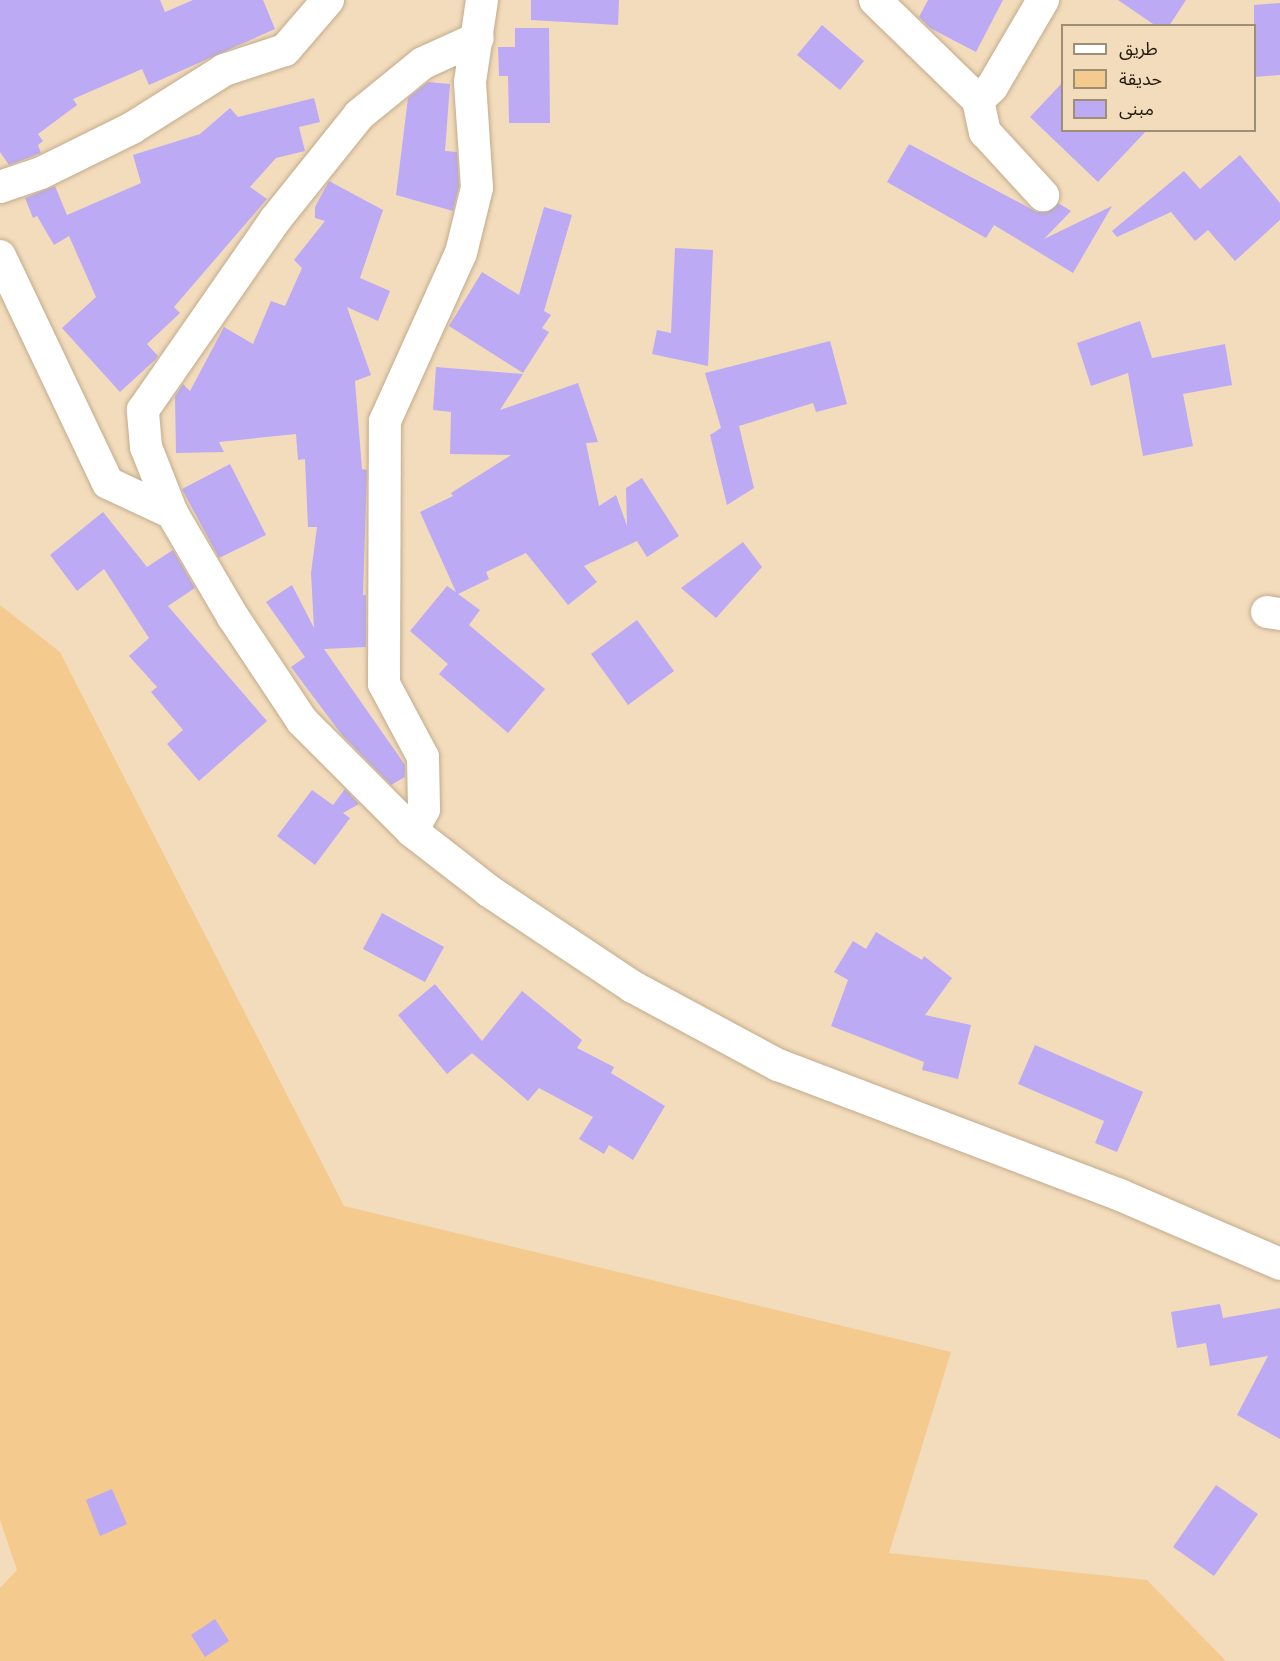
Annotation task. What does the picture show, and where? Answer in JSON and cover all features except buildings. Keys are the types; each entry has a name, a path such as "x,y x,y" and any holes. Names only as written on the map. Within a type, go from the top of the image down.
{"street":[{"path":"0,187 41,173 132,128 224,70 285,50 328,0"},
{"path":"412,831 424,809 423,757 384,684 385,422 461,253 477,188 470,82 482,0"},
{"path":"875,0 978,100 985,132 1043,195"},
{"path":"978,100 992,87 1043,0"},
{"path":"478,38 423,63 359,115 275,220 143,410 146,447 172,513 233,617 302,721 412,831 489,891 633,987 778,1065 1120,1195 1280,1264"},
{"path":"0,256 108,483 172,513"}],"green space":[{"path":"0,605 60,652 344,1206 951,1352 889,1553 1147,1580 1226,1661 0,1661 0,1588 17,1570 0,1520"}]}
